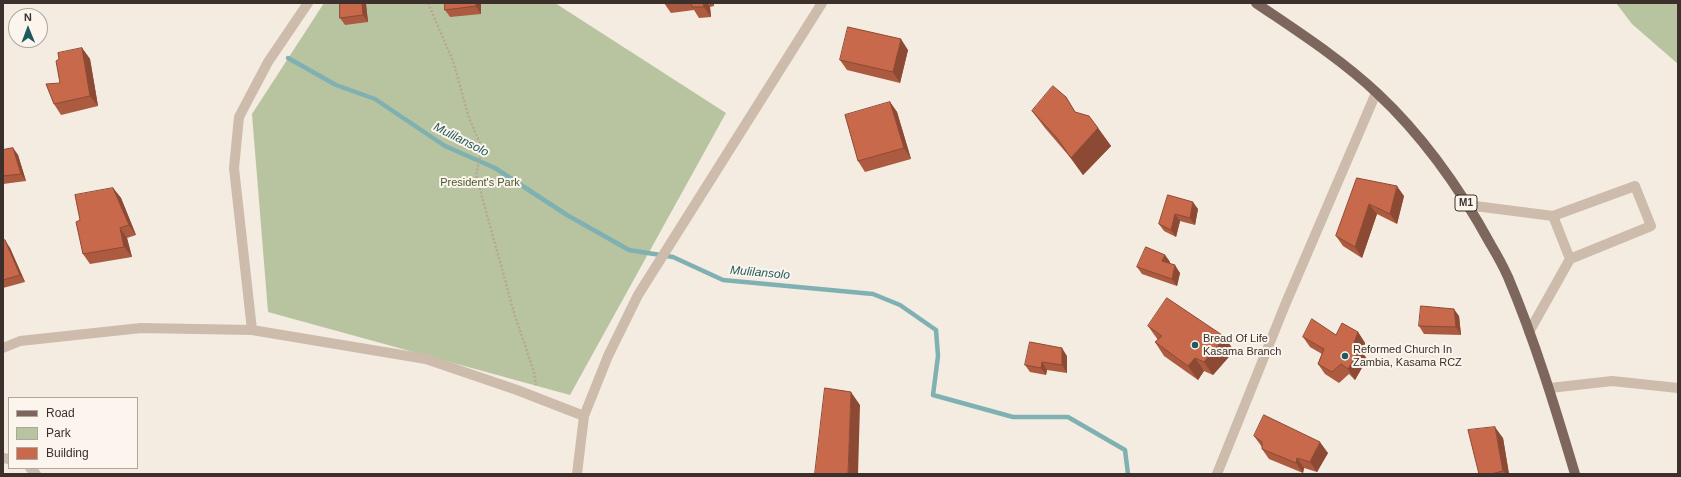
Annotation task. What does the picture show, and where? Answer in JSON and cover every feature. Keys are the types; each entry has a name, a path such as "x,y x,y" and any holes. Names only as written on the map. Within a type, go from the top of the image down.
{"main road":[{"name":"M1","path":"1256,3 1330,56 1376,93 1399,115 1454,184 1508,276 1550,388 1575,474"}],"street":[{"path":"252,330 234,168 239,117 268,62 308,3"},
{"path":"577,474 584,416 608,356 638,295 822,3"},
{"path":"1217,474 1285,305 1376,93"},
{"path":"1467,205 1553,216 1635,186 1651,226 1570,259 1529,332"},
{"path":"1553,216 1570,259"},
{"path":"3,348 20,341 140,328 252,330 426,359 538,398 584,416"},
{"path":"1550,388 1612,381 1678,388"}],"path":[{"path":"428,3 453,61 469,118 482,148 476,175 515,316 534,372 538,398"}],"green space":[{"name":"President's Park","path":"324,3 555,3 726,113 570,395 268,312 252,114"},
{"path":"1616,3 1678,3 1678,64 1632,24"}],"building":[{"path":"340,3 362,3 363,15 340,18"},
{"path":"445,3 476,3 476,6 445,10"},
{"path":"692,3 703,3 704,7 692,7"},
{"path":"848,27 901,39 893,72 840,60"},
{"path":"82,48 90,96 54,104 46,84 60,83 56,61 59,59 58,53"},
{"path":"1053,86 1066,97 1075,112 1089,116 1098,128 1071,158 1057,138 1032,111"},
{"path":"890,102 904,148 858,161 845,115"},
{"path":"13,148 21,174 3,176 3,150"},
{"path":"1357,178 1397,186 1390,214 1369,204 1355,247 1336,236"},
{"path":"113,188 129,225 120,228 124,247 83,254 76,222 80,220 75,195"},
{"path":"1168,195 1193,202 1190,218 1175,214 1171,230 1159,224"},
{"path":"5,240 20,275 3,280 3,241"},
{"path":"1146,247 1165,255 1162,261 1175,265 1172,279 1137,267"},
{"name":"Bread Of Life Kasama Branch","path":"1167,298 1225,337 1204,362 1195,358 1188,366 1155,342 1162,336 1148,326"},
{"path":"1421,306 1454,309 1456,327 1419,326"},
{"path":"1312,319 1336,335 1342,323 1358,332 1354,343 1360,349 1348,369 1341,364 1332,372 1318,364 1324,349 1303,337"},
{"path":"1030,342 1062,348 1062,365 1042,362 1041,368 1025,365"},
{"path":"825,388 851,392 848,474 815,474"},
{"path":"1264,415 1320,442 1310,462 1297,458 1296,463 1262,449 1262,442 1254,436"},
{"path":"1495,427 1503,471 1491,474 1479,474 1468,430"}],"waterway":[{"name":"Mulilansolo","path":"288,58 336,85 375,99 445,146 495,168 567,215 629,250 673,257 723,280 873,294 900,305 936,330 938,356 933,395 1013,417 1068,417 1125,450 1128,474"}],"place":[{"name":"Bread Of Life Kasama Branch","path":"1195,345"},
{"name":"Reformed Church In Zambia, Kasama RCZ","path":"1345,356"}]}
